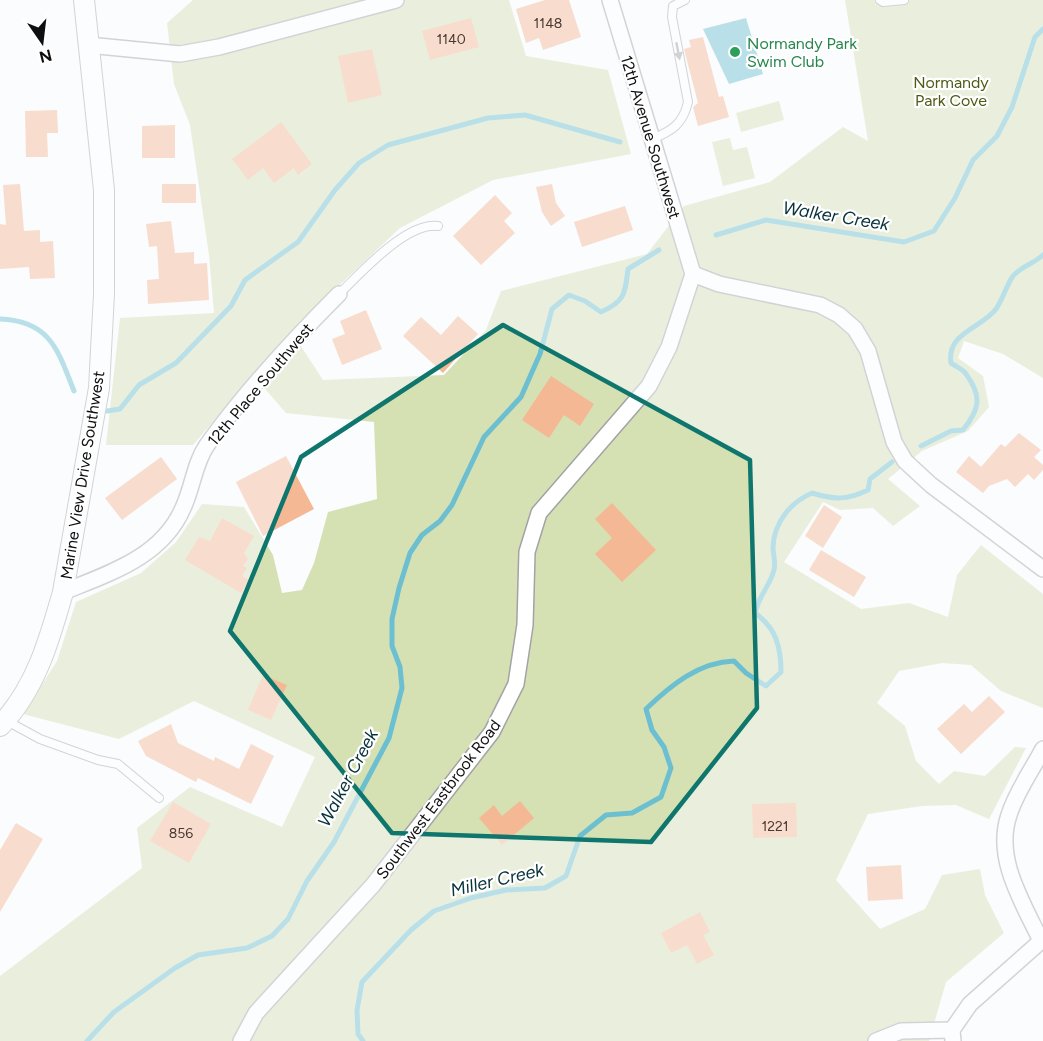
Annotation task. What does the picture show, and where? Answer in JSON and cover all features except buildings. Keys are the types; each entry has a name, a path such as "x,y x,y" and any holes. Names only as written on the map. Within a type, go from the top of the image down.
{"street":[{"name":"Marine View Drive Southwest","path":"3,723 34,679 48,645 63,591 99,388 104,294 104,190 84,0"},
{"path":"88,45 180,54 219,47 396,0"},
{"name":"12th Avenue Southwest","path":"610,0 693,274"},
{"path":"693,274 719,284 820,305 839,315 855,329 868,351 894,442 905,461 931,485 1043,569"},
{"name":"Southwest Eastbrook Road","path":"240,1041 256,1013 373,885 492,732 516,684 525,625 527,552 539,513 649,386 669,347 693,274"},
{"name":"12th Place Southwest","path":"63,591 119,570 148,552 167,536 183,510 200,455 292,342 339,294"},
{"path":"876,1041 901,1031 952,1035 970,1004 1042,941 1010,874 1004,850 1005,828 1009,813 1043,749"}],"lane":[{"path":"652,139 674,130 685,115 688,102 672,17 673,6 685,0"},
{"path":"880,0 904,0"},
{"path":"339,294 395,242 418,229 429,225 438,226"},
{"path":"3,723 40,740 98,760 118,764 159,798"}],"highlighted area":[{"path":"503,325 750,460 757,708 651,842 392,833 230,631 301,457"}],"green space":[{"name":"Normandy Park Cove","path":"193,0 509,0 526,56 608,70 631,154 493,180 400,228 291,331 323,380 444,375 486,330 501,291 647,254 684,206 770,182 843,127 868,141 845,0 1043,0 1043,378 1003,354 964,341 958,358 983,376 989,407 968,431 922,451 888,479 920,506 893,526 873,508 840,510 823,502 784,562 861,609 909,603 948,617 957,575 981,545 1043,594 1043,708 1001,691 971,665 942,663 899,671 877,703 905,726 916,761 939,784 954,771 985,776 1015,747 1026,748 989,819 956,805 922,806 868,814 836,880 880,929 925,909 942,875 980,869 985,895 1004,933 946,982 929,1041 0,1041 0,976 142,868 137,828 190,787 282,827 315,757 194,701 119,739 23,714 57,661 76,602 141,573 176,542 202,504 244,507 273,555 282,593 302,590 314,563 328,512 377,499 374,422 286,413 253,375 193,445 106,445 120,318 214,313 209,255 190,125 174,84 167,23"},
{"path":"779,101 784,120 741,132 736,113"},
{"path":"730,138 733,150 747,147 755,178 723,186 712,142"}],"water":[{"name":"Normandy Park Swim Club","path":"746,18 763,74 729,84 703,29"}],"waterway":[{"name":"Walker Creek","path":"716,235 766,220 904,242 934,231 955,198 973,160 997,136 1012,107 1035,37 1043,29"},
{"path":"107,411 120,409 139,385 176,363 231,306 245,280 298,242 335,190 359,163 388,145 488,118 525,115 620,142"},
{"name":"Walker Creek","path":"87,1041 114,1012 175,968 198,955 247,948 272,936 288,919 307,881 334,842 389,738 402,688 400,667 392,646 392,619 410,553 422,535 440,521 452,505 484,437 521,397 540,354 552,309 569,295 585,301 601,312 609,308 622,296 628,269 659,250"},
{"name":"Miller Creek","path":"921,446 951,431 963,430 973,416 977,397 965,372 951,363 954,345 966,332 990,316 1016,273 1043,255"},
{"path":"0,319 31,325 42,332 57,351 74,391"},
{"name":"Miller Creek","path":"363,1041 358,1034 357,1010 362,982 411,930 434,911 471,898 506,890 545,888 566,876 580,836 606,815 632,813 661,797 671,768 664,747 652,730 646,709 656,700 686,676 721,662 734,661 746,673 766,686 781,672 776,639 768,625 755,613 774,570 774,538 780,521 791,507 812,493 841,498 868,490 870,479 892,462"}],"place":[{"name":"Normandy Park Swim Club","path":"735,52"}]}
